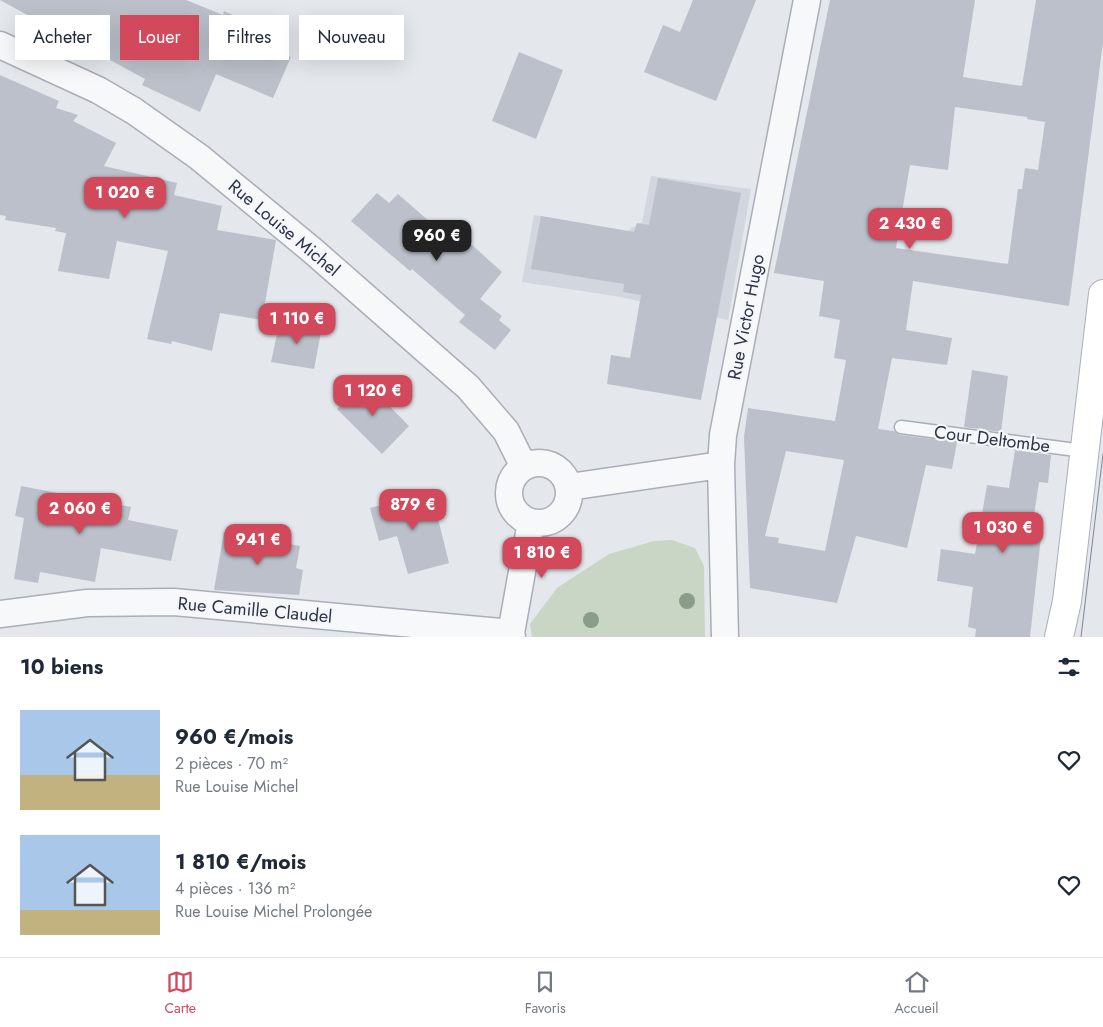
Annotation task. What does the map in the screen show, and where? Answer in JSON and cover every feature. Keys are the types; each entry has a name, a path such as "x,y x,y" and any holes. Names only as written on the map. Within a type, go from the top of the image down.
{"main road":[{"path":"1059,637 1067,601 1103,294"}],"street":[{"name":"Rue Victor Hugo","path":"725,637 721,465 723,435 807,0"},
{"name":"Rue Louise Michel","path":"0,45 98,90 134,111 199,157 313,251 468,387 506,431 524,466"},
{"path":"542,462 552,465 566,478 569,487 566,507 560,515 541,523 531,522 514,511 508,492 510,482 524,466 542,462"},
{"path":"569,487 721,465"},
{"path":"511,635 531,522"},
{"name":"Rue Camille Claudel","path":"0,614 88,603 174,602 511,635"}],"lane":[{"name":"Cour Deltombe","path":"901,427 1084,451"}],"shaded area":[{"path":"651,176 751,189 728,320 615,296 522,282 534,215 627,231 642,222"}],"green space":[{"path":"672,540 695,548 704,566 705,637 532,637 530,624 557,588 609,554 654,541"}],"building":[{"path":"0,0 186,0 223,15 209,15 209,60 289,60 289,56 291,57 273,98 216,74 200,112 142,85 145,79 110,60 110,15 28,15"},
{"path":"693,0 756,0 716,101 644,72 663,25 680,32"},
{"path":"830,0 975,0 963,77 1022,86 1036,0 1103,0 1103,42 1069,306 913,281 906,330 952,338 947,365 892,358 878,429 894,431 900,435 957,442 952,469 926,465 907,548 856,536 837,603 750,588 744,437 748,408 835,421 846,360 834,358 840,320 819,316 824,281 774,273","holes":["955,107 1027,117 1027,119 1045,122 1038,170 1025,168 1022,189 1018,189 1008,264 896,248 910,165 948,170","786,451 844,460 825,551 778,543 779,538 765,536"]},
{"path":"224,11 233,15 223,15"},
{"path":"519,52 563,70 536,139 492,121"},
{"path":"0,75 59,101 56,108 78,115 73,121 116,143 104,166 177,183 174,195 222,206 217,230 276,240 262,320 220,313 212,351 172,341 171,344 147,339 168,251 117,241 109,279 58,271 66,233 55,231 56,228 5,220 6,216 0,215"},
{"path":"658,178 741,193 701,400 607,384 611,355 630,358 641,295 623,292 624,284 531,269 541,216 634,232 637,223 649,225"},
{"path":"377,193 389,203 398,194 455,244 462,236 502,272 480,299 502,316 499,320 511,330 495,350 459,322 465,315 412,269 410,271 351,221"},
{"path":"280,320 322,327 314,369 271,362"},
{"path":"972,370 1008,376 1001,432 964,427"},
{"path":"365,381 409,426 382,454 337,409"},
{"path":"1015,450 1051,455 1048,483 1039,482 1031,535 1041,537 1030,637 975,637 976,629 968,627 973,587 937,581 941,549 975,554 987,485 1009,488"},
{"path":"21,486 131,507 128,520 178,530 171,561 101,548 95,582 40,572 38,583 14,579 24,518 15,516"},
{"path":"431,491 449,563 408,574 397,536 379,541 370,508"},
{"path":"224,532 300,546 296,568 303,570 299,595 214,590"}],"tram line":[{"path":"1081,637 1103,454"}]}
